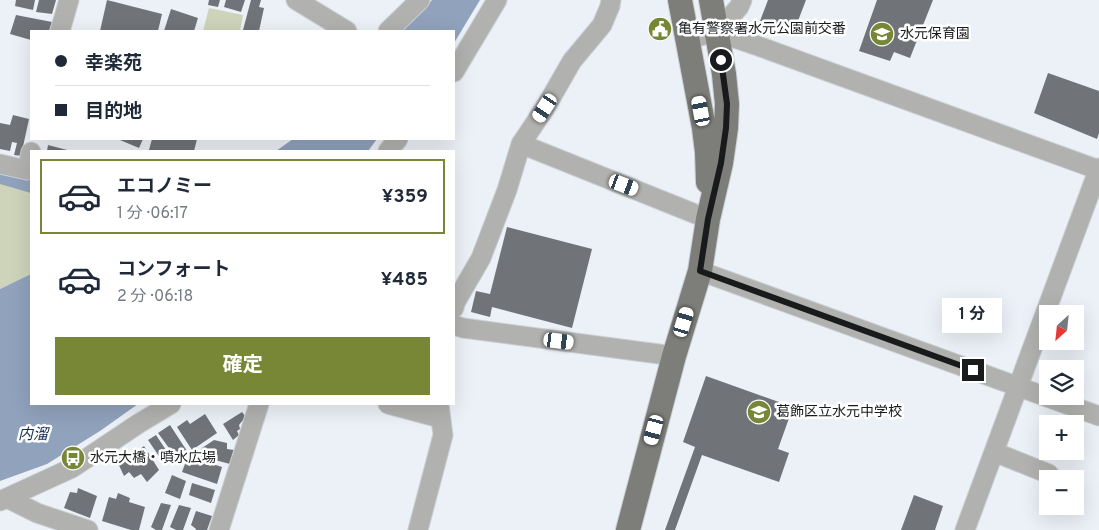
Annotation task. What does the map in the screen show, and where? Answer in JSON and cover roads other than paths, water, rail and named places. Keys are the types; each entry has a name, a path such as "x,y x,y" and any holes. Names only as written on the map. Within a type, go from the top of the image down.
{"main road":[{"path":"680,0 704,128 707,152 708,219"},
{"path":"628,530 674,356 700,271 708,219 721,163 726,128 726,94 711,0"}],"street":[{"path":"60,30 69,0"},
{"path":"296,0 345,30"},
{"path":"389,30 420,0"},
{"path":"455,70 497,0"},
{"path":"455,302 481,258 507,190 521,144 545,108 572,61 602,25 611,0"},
{"path":"717,32 739,7 742,0"},
{"path":"688,39 717,32 1099,170 965,530"},
{"path":"389,150 397,140"},
{"path":"521,144 708,219"},
{"path":"0,164 30,161"},
{"path":"700,271 1099,416"},
{"path":"455,325 463,328 674,356"},
{"path":"3,500 72,468 170,405"},
{"path":"219,530 259,405"},
{"path":"395,405 440,411 443,435 418,530"},
{"path":"994,452 1039,470"},
{"path":"3,500 88,530"}],"water":[{"path":"432,0 480,0 455,41 455,30 403,30"},
{"path":"292,140 376,140 369,150 277,150"},
{"path":"0,172 30,180 30,193 0,184"},
{"name":"内溜","path":"30,274 30,405 137,405 100,431 47,464 0,481 0,289"}],"place":[{"name":"亀有警察署水元公園前交番","path":"660,29"},
{"name":"水元保育園","path":"882,34"},
{"name":"葛飾区立水元中学校","path":"759,412"},
{"name":"水元大橋・噴水広場","path":"73,458"}]}
